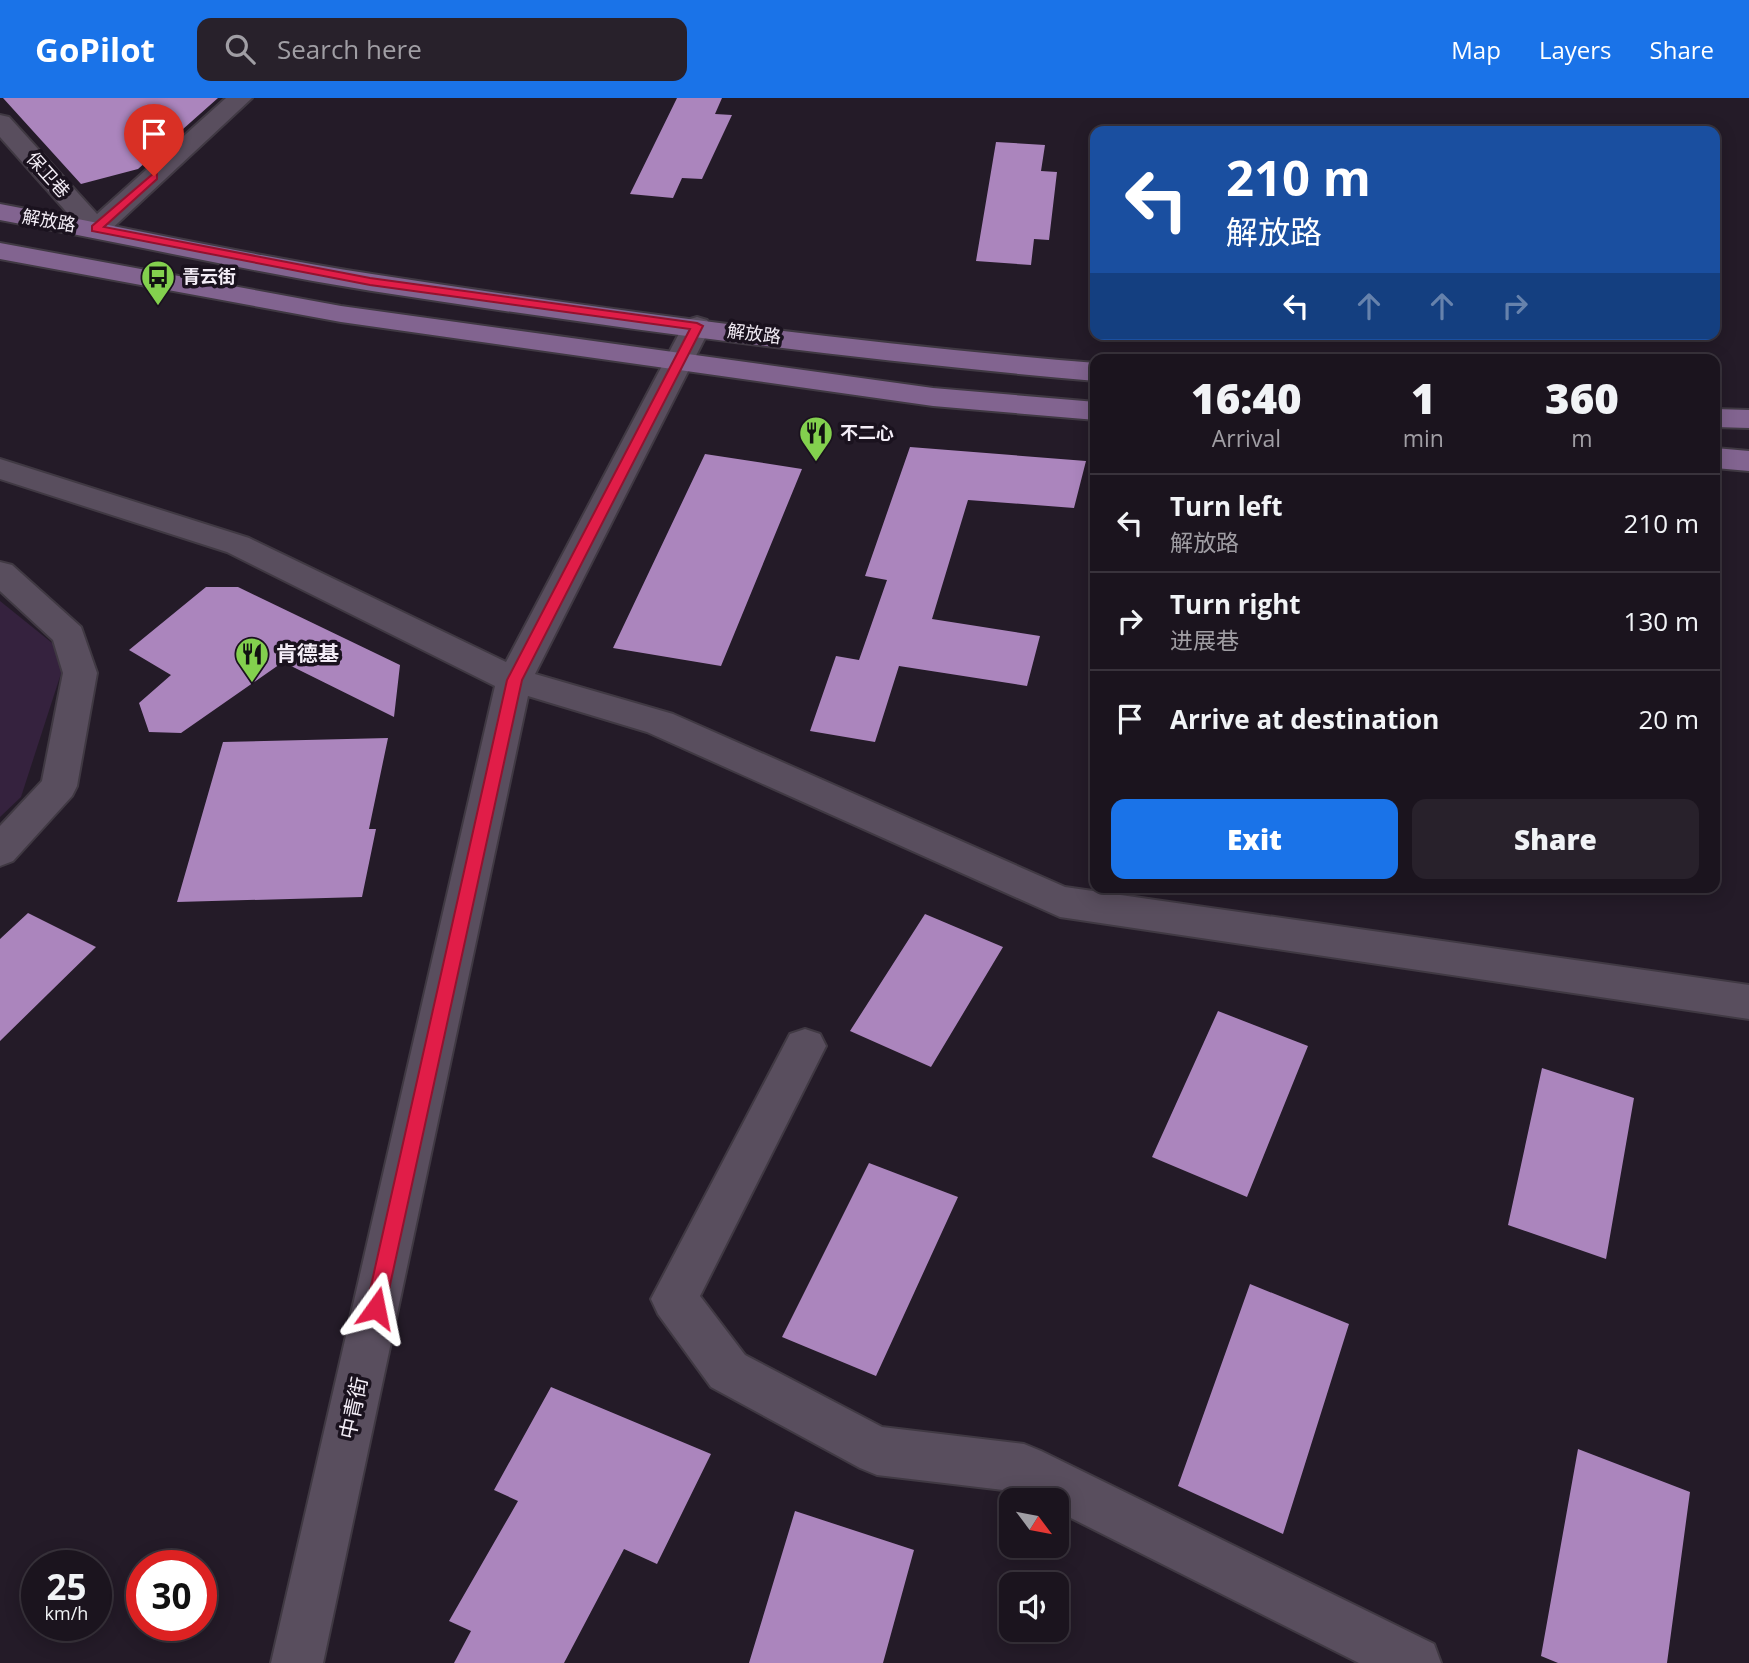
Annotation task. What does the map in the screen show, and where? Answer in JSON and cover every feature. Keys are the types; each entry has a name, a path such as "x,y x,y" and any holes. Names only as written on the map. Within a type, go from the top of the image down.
{"main road":[{"name":"解放路","path":"0,212 688,343 933,397 1090,410"},
{"name":"解放路","path":"0,251 341,314 688,343 1090,371"},
{"path":"1720,418 1749,419"},
{"path":"1720,458 1749,461"}],"street":[{"path":"96,229 240,98"},
{"name":"保卫巷","path":"0,122 96,229"},
{"name":"中青街","path":"297,1663 514,680 688,343"},
{"path":"0,469 238,545 514,680 660,723 1060,902 1749,1002"},
{"path":"0,573 69,635 80,673 60,786 0,851"},
{"path":"805,1046 674,1299 728,1371 877,1451 1024,1468 1415,1663"}],"shaded area":[{"path":"0,601 67,655 21,797 0,817"}],"building":[{"path":"3,98 218,98 138,169 81,184"},
{"path":"677,98 722,98 715,114 732,115 702,179 682,178 673,198 630,194"},
{"path":"996,142 1045,145 1041,171 1057,172 1049,240 1034,239 1031,265 976,261"},
{"path":"910,447 1086,461 1074,508 968,500 932,619 1040,636 1027,686 899,666 875,742 810,731 836,656 859,660 887,580 865,576"},
{"path":"705,454 802,469 721,666 613,648"},
{"path":"206,587 238,587 400,665 394,717 283,662 181,733 149,732 139,703 171,675 129,650"},
{"path":"388,738 369,829 376,829 362,897 177,902 223,742"},
{"path":"28,913 96,947 0,1041 0,939"},
{"path":"925,914 1003,947 931,1067 850,1031"},
{"path":"1218,1011 1308,1046 1247,1197 1152,1157"},
{"path":"1542,1068 1634,1098 1606,1259 1508,1225"},
{"path":"869,1163 958,1197 876,1376 782,1337"},
{"path":"1250,1284 1349,1324 1283,1534 1178,1486"},
{"path":"551,1387 711,1454 657,1564 624,1549 564,1663 454,1663 471,1631 449,1621 518,1501 494,1490"},
{"path":"1578,1449 1690,1492 1667,1663 1558,1663 1541,1656"},
{"path":"795,1511 914,1550 883,1663 749,1663"}],"place":[{"name":"青云街","path":"158,307"},
{"name":"不二心","path":"816,463"},
{"name":"肯德基","path":"252,684"}],"route":[{"path":"154,176 96,229 370,282 697,326 514,680 376,1308"}]}
